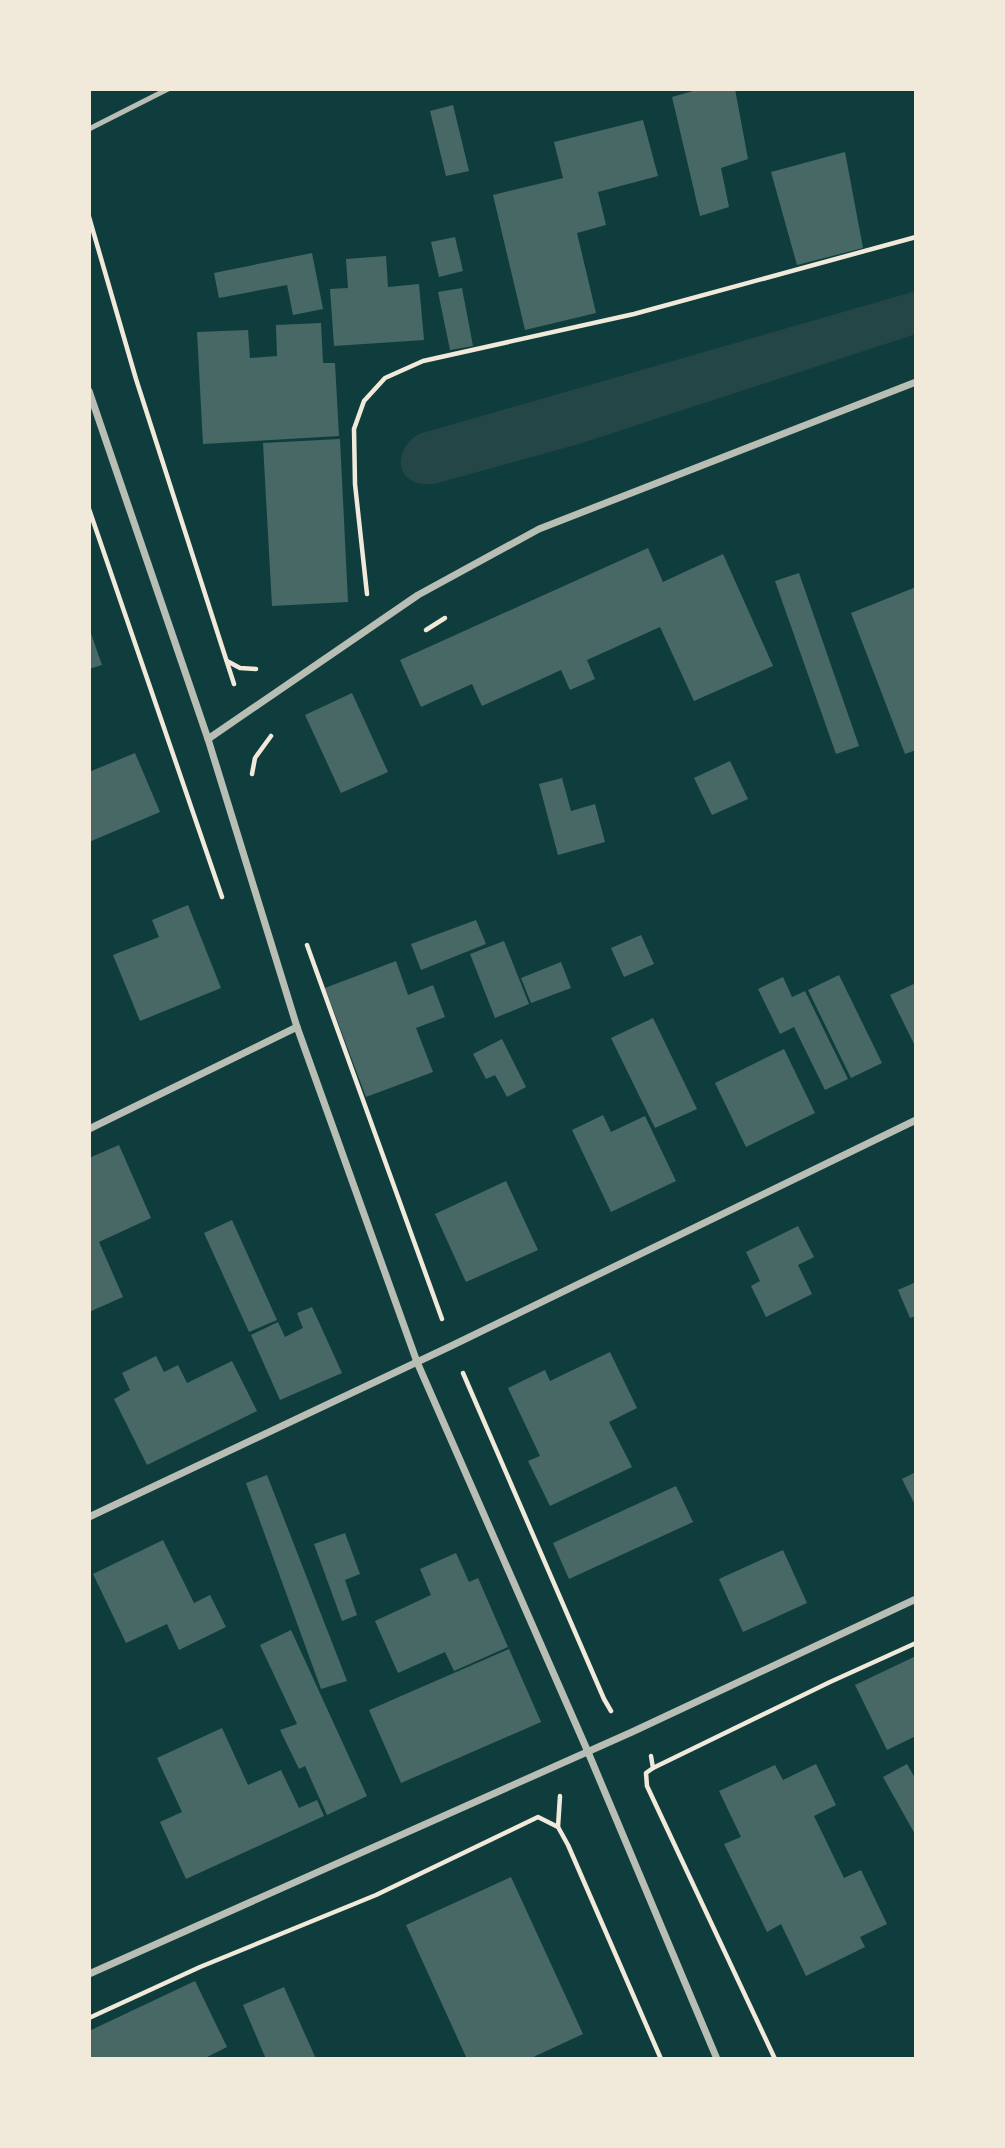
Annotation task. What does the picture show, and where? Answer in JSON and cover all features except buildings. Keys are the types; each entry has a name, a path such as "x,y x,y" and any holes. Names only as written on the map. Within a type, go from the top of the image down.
{"street":[{"path":"208,739 418,595 539,529 916,382"},
{"path":"89,391 208,739 297,1027 417,1362 588,1752 716,2059"},
{"path":"89,1129 297,1027"},
{"path":"89,1517 451,1346 916,1120"},
{"path":"89,1974 588,1752 916,1599"}],"lane":[{"path":"89,129 168,89"}],"path":[{"path":"89,217 136,379 244,714 255,758"},
{"path":"360,599 367,594 355,484 354,429 364,401 385,378 423,362 634,314 916,237"},
{"path":"419,635 454,613"},
{"path":"227,661 240,668 264,668"},
{"path":"254,785 252,772 255,758 272,734"},
{"path":"306,942 451,1346 604,1699 614,1716 649,1748 653,1768"},
{"path":"775,2059 648,1786 646,1773 916,1643"},
{"path":"89,2018 200,1967 376,1895 538,1817 558,1827 568,1845 661,2059"}],"shaded area":[{"path":"916,291 916,334 579,444 434,484 416,483 403,473 403,451 419,434"}]}
